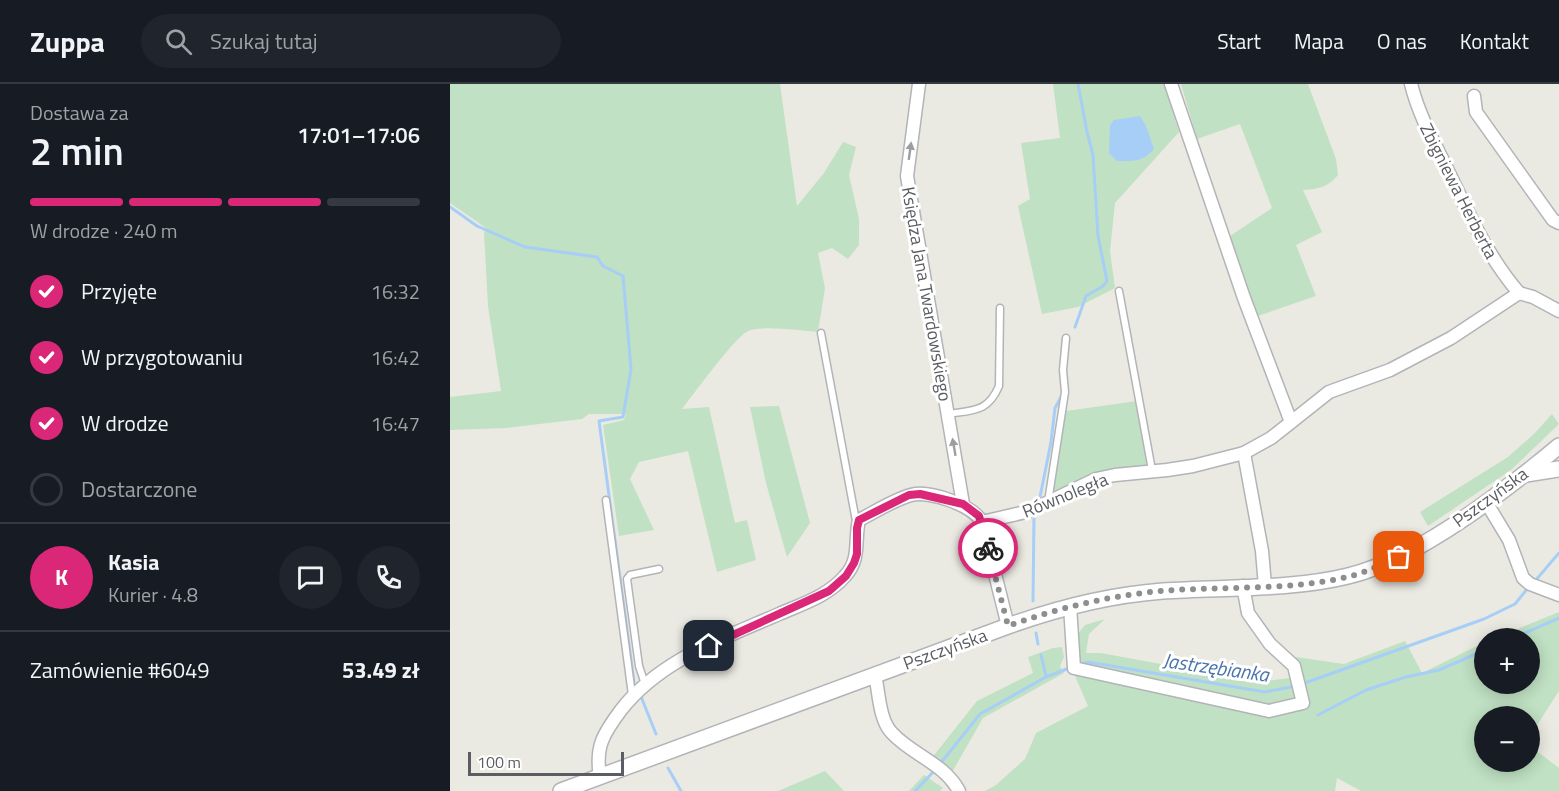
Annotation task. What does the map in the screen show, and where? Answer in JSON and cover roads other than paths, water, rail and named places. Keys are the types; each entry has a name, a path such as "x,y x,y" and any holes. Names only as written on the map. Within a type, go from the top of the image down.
{"street":[{"name":"Księdza Jana Twardowskiego","path":"919,84 907,176 963,504"},
{"path":"1171,84 1244,298 1291,422"},
{"name":"Zbigniewa Herberta","path":"1411,84 1419,112 1486,249 1519,293"},
{"path":"1474,96 1476,112 1553,220 1559,224"},
{"path":"1519,293 1533,297 1559,311"},
{"name":"Równoległa","path":"982,522 1030,511 1096,479 1193,466 1244,453 1271,438 1329,392 1390,370 1451,338 1519,293"},
{"name":"Pszczyńska","path":"561,791 1008,626 1070,606 1160,591 1265,586 1327,580 1370,569 1399,557 1437,535 1486,502 1559,446"},
{"path":"1244,453 1262,551 1265,586"},
{"path":"1523,475 1559,470"},
{"path":"600,777 597,760 599,746 610,725 632,696 645,684 679,661 829,591 846,576 854,563 857,554 859,520 909,495 920,494 963,504 979,516 1008,626"},
{"path":"1486,502 1509,540 1528,582 1559,595"},
{"path":"1070,606 1074,664 1269,711 1303,703 1294,666 1270,644 1248,613 1243,586"},
{"path":"875,675 883,712 891,732 950,776 958,791"}],"lane":[{"path":"1119,291 1152,471"},
{"path":"948,414 985,406 995,394 999,378 1000,308"},
{"path":"821,333 857,528"},
{"path":"1048,502 1065,392 1063,370 1066,338"},
{"path":"606,500 632,696"},
{"path":"645,684 639,666 627,579 630,574 659,569"}],"water":[{"path":"1140,116 1154,149 1142,159 1117,161 1109,153 1110,125 1114,120"}],"waterway":[{"path":"1075,327 1086,296 1107,281 1098,236 1093,155 1078,84"},
{"path":"450,207 477,226 525,247 597,257 603,266 623,276 631,369 623,417 599,421 634,682"},
{"path":"1039,502 1055,408 1061,397"},
{"path":"1033,601 1034,516"},
{"name":"Jastrzębianka","path":"1535,581 1559,553"},
{"name":"Jastrzębianka","path":"1302,684 1484,619 1515,604 1528,588"},
{"path":"1536,628 1559,618"},
{"path":"1036,633 1038,644"},
{"path":"1041,655 1046,676"},
{"path":"1318,715 1366,690 1406,677 1439,670 1474,655"},
{"name":"Jastrzębianka","path":"1081,664 1088,662 1265,692 1296,686"},
{"name":"Jastrzębianka","path":"940,764 980,714 1046,677 1072,667"},
{"path":"640,694 656,734"},
{"path":"668,768 681,791"},
{"name":"Jastrzębianka","path":"915,791 936,769"}]}
